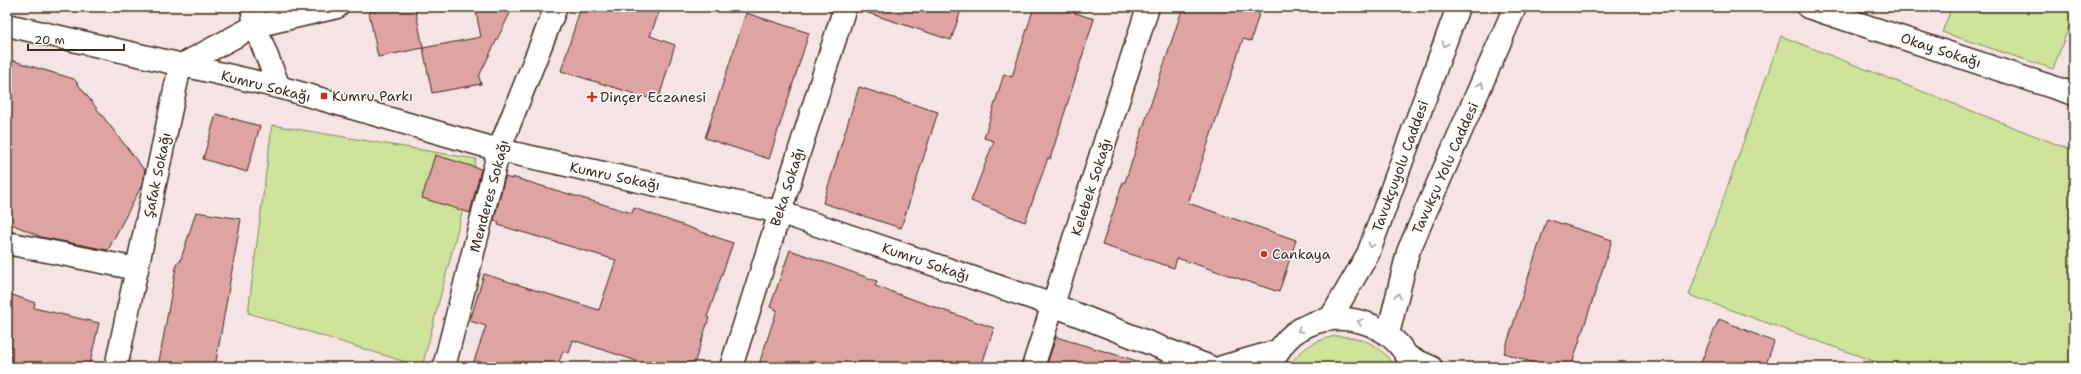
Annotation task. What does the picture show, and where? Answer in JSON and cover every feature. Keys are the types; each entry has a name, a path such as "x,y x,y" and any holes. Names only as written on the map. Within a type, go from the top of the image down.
{"street":[{"path":"180,66 253,17 337,7"},
{"name":"Menderes Sokağı","path":"444,367 499,150 556,7"},
{"name":"Beka Sokağı","path":"731,367 845,7"},
{"name":"Kelebek Sokağı","path":"1033,367 1148,7"},
{"name":"Tavukçuyolu Caddesi","path":"1330,319 1368,254 1458,7"},
{"name":"Tavukçu Yolu Caddesi","path":"1388,334 1408,252 1515,7"},
{"name":"Okay Sokağı","path":"1808,7 2074,94"},
{"path":"253,17 279,88"},
{"name":"Kumru Sokağı","path":"7,26 279,88 499,150 779,212 1053,305 1210,367"},
{"name":"Şafak Sokağı","path":"116,367 180,66"},
{"path":"7,243 137,269"},
{"path":"1222,367 1274,359 1292,334 1309,324 1330,319 1348,319 1372,325 1388,334 1410,362 1431,367"}],"green space":[{"path":"1952,7 2074,7 2074,13 2053,69 1942,32"},
{"path":"1781,36 2074,151 2074,263 2072,269 2074,270 2074,367 1890,367 1689,295"},
{"path":"272,125 476,159 422,367 248,313"},
{"path":"1335,336 1353,338 1369,343 1383,352 1394,367 1288,367 1303,350 1314,343"}],"building":[{"path":"391,7 415,7 423,48 378,57 369,12"},
{"path":"475,7 513,7 479,76 481,84 432,93 423,48 481,37"},
{"path":"581,7 661,7 650,36 675,45 658,101 561,71"},
{"path":"866,7 962,7 951,40 865,12"},
{"path":"1034,7 1056,7 1094,19 1050,159 1048,158 1025,222 971,201 994,141 984,138 1004,74 1012,77"},
{"path":"1183,7 1261,7 1251,41 1243,39 1188,203 1296,240 1279,292 1177,258 1174,268 1102,245 1123,182 1125,182"},
{"path":"746,13 809,33 769,159 705,138"},
{"path":"7,59 74,79 145,171 141,187 108,250 41,237 7,222"},
{"path":"859,87 938,112 901,228 823,203"},
{"path":"216,114 260,126 247,172 203,159"},
{"path":"435,155 481,169 470,213 422,198"},
{"path":"505,177 512,179 512,177 632,213 634,208 733,243 707,317 709,318 693,367 655,367 573,340 569,353 563,351 557,367 472,367 486,326 470,321 484,274 599,310 616,260 498,225 499,222 494,220"},
{"path":"196,212 241,219 215,367 158,367 177,262 180,262"},
{"path":"1547,219 1612,240 1571,367 1546,367 1504,353"},
{"path":"790,250 877,281 875,286 994,328 981,367 758,367 777,310 770,307"},
{"path":"7,293 35,303 34,308 99,323 89,367 7,367"},
{"path":"1719,319 1774,342 1765,367 1699,367"},
{"path":"1056,337 1134,360 1133,367 1046,367"}],"place":[{"name":"Kumru Parkı","path":"324,96"},
{"name":"Dinçer Eczanesi","path":"592,97"},
{"name":"Cankaya","path":"1264,254"}]}
